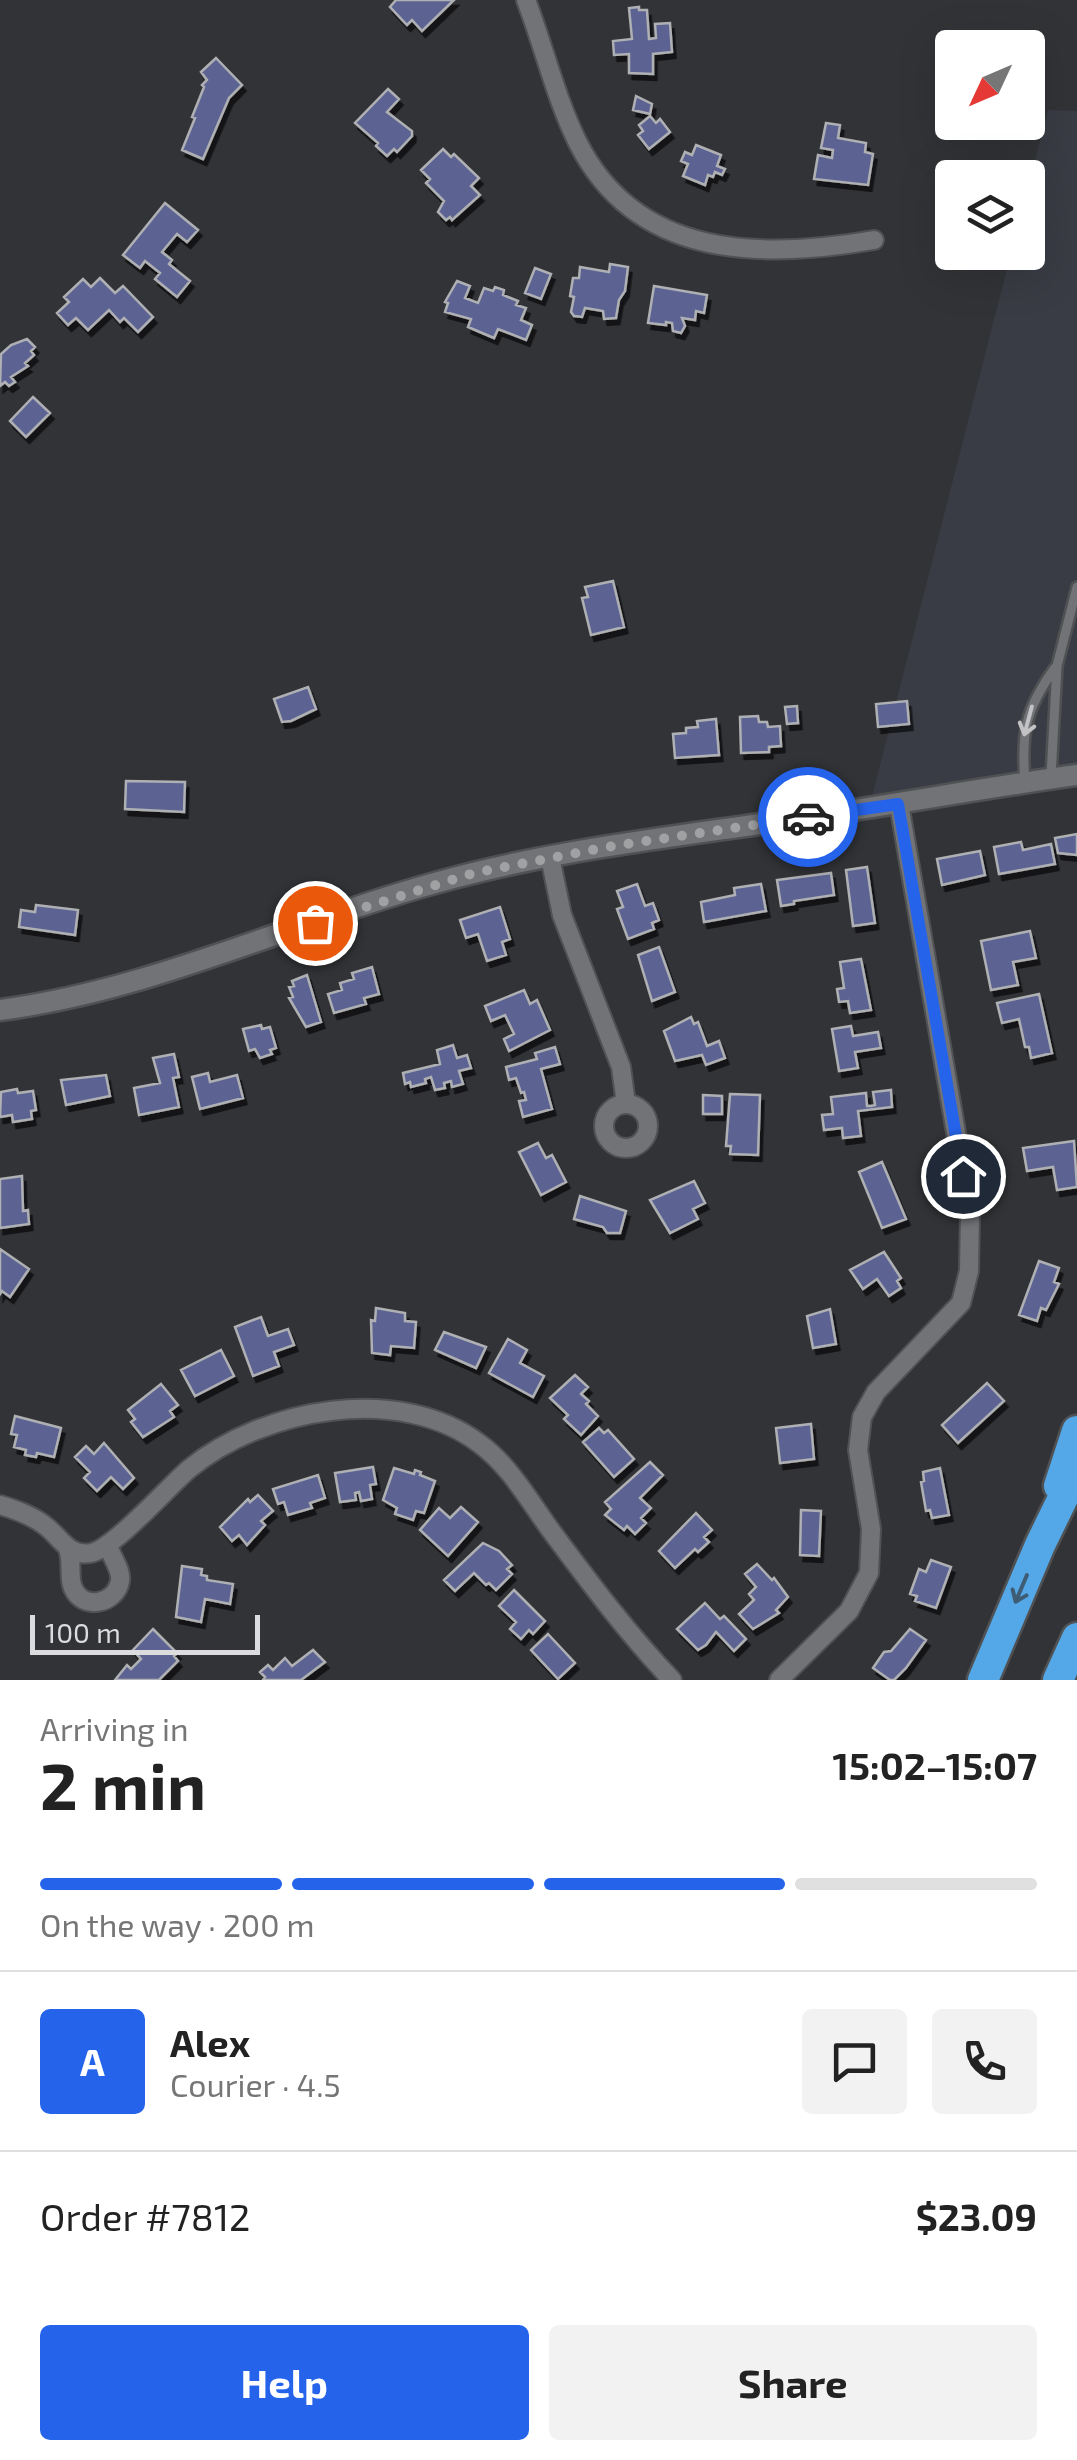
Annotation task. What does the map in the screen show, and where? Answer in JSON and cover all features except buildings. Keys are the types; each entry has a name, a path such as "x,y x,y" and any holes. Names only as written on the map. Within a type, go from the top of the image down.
{"highway":[{"path":"1040,1545 1077,1432"},
{"path":"983,1680 1077,1469"},
{"path":"1058,1680 1077,1638"}],"street":[{"path":"526,0 577,141 602,180 629,206 683,236 756,251 819,249 874,240"},
{"path":"0,1010 122,986 434,883 550,858 1077,775"},
{"path":"780,1680 849,1611 869,1573 872,1529 858,1450 859,1430 868,1404 956,1310 970,1271 970,1213 898,804"},
{"path":"550,858 562,915 621,1067 626,1104"},
{"path":"68,1549 90,1553 108,1544 191,1468 254,1432 297,1418 358,1409 390,1408 425,1415 465,1433 501,1462 618,1620 672,1680"},
{"path":"0,1505 47,1527 68,1549 74,1590 84,1600 100,1602 114,1594 120,1582 108,1544"}],"lane":[{"path":"1051,778 1056,666 1077,587"},
{"path":"1026,783 1024,729 1036,695 1056,666"}],"shaded area":[{"path":"1048,110 1077,111 1077,783 867,816 1007,270 1045,270 1045,160 1035,160 1040,140 1045,140"}],"way so far":[{"path":"315,923 474,873 613,846 808,817"}],"route":[{"path":"808,817 898,804 963,1176"}]}
